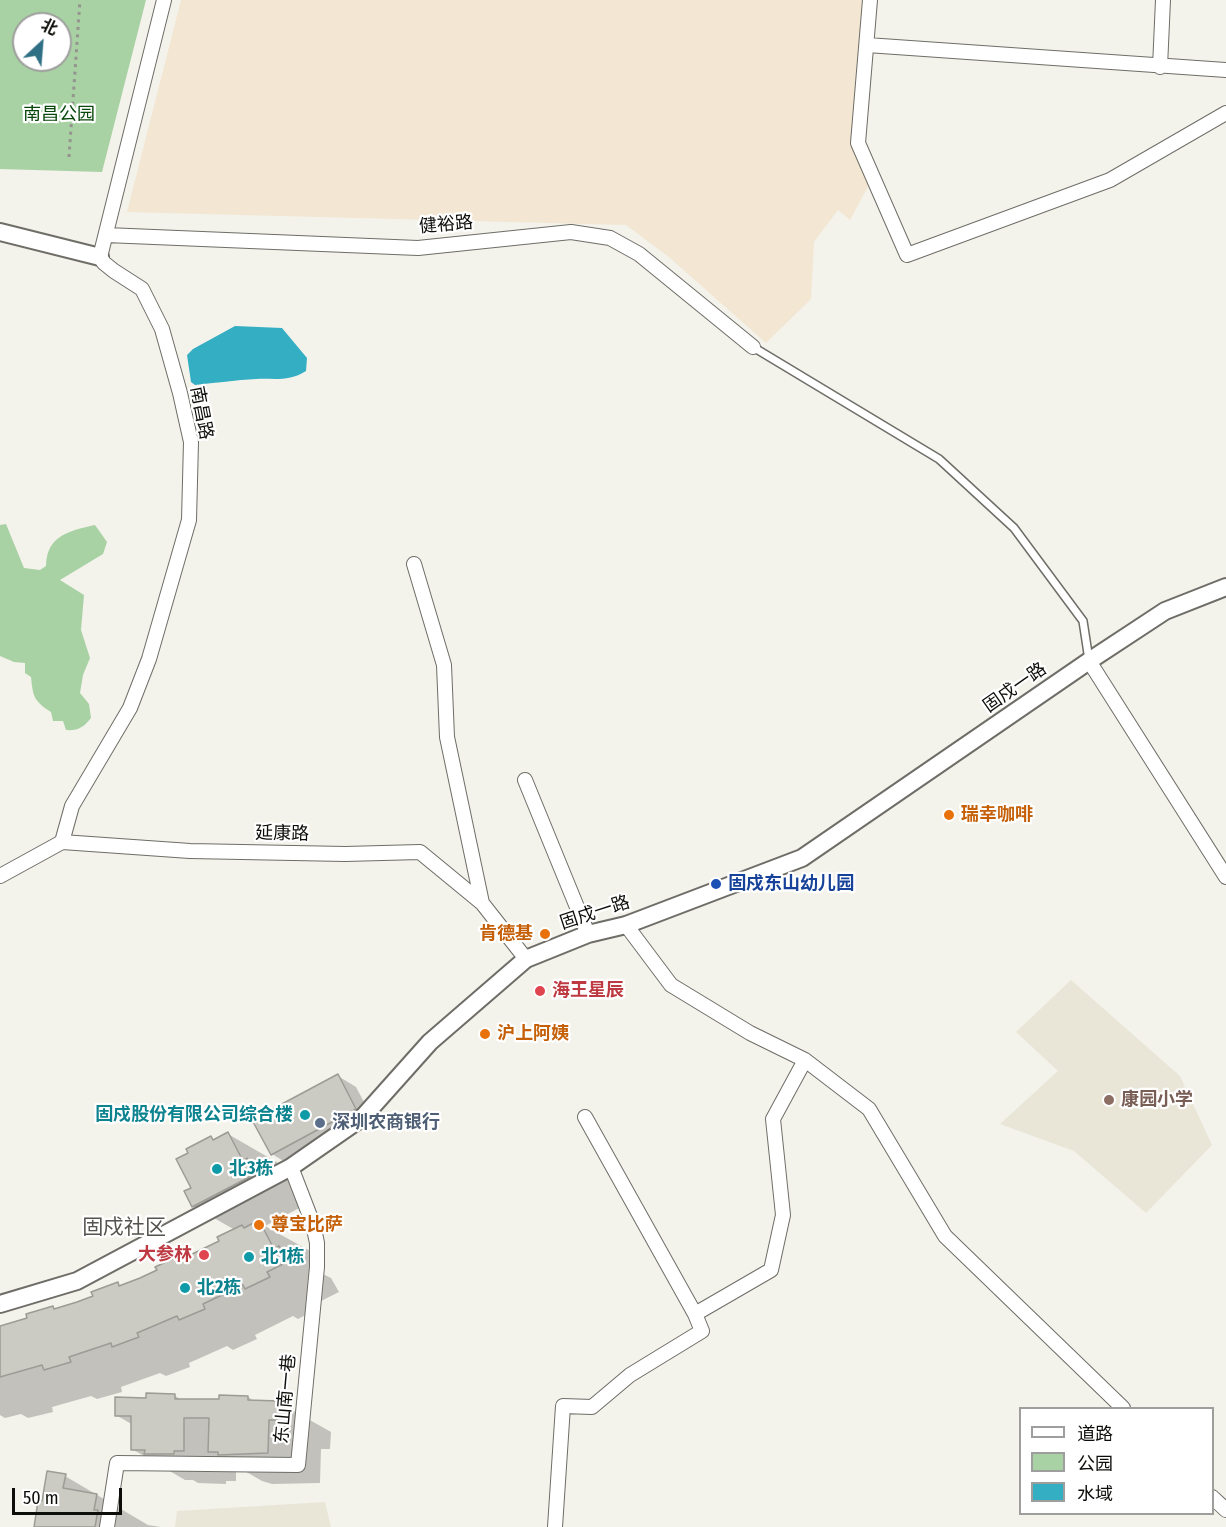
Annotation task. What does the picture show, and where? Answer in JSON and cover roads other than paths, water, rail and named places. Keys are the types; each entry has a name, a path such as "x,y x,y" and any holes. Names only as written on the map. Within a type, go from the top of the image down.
{"street":[{"path":"0,232 100,257 164,0"},
{"path":"870,0 858,143 907,255 1110,180 1226,113"},
{"path":"1160,67 1162,0"},
{"path":"867,45 1226,70"},
{"name":"健裕路","path":"106,235 418,248 571,232 610,238 639,254 753,347"},
{"name":"南昌路","path":"62,842 72,806 130,708 149,659 189,520 191,442 162,329 142,289 109,267 100,257"},
{"path":"414,564 444,665 447,737 482,903"},
{"name":"固戍一路","path":"0,1304 77,1281 291,1167 363,1117 430,1042 526,959 588,934 626,925 802,858 1165,611 1226,587"},
{"path":"1089,661 1226,877"},
{"path":"525,780 588,934"},
{"path":"0,876 62,842"},
{"name":"延康路","path":"62,842 190,851 345,854 420,852 482,903 526,959"},
{"path":"626,925 671,985 750,1034 805,1060 869,1109 945,1236 1122,1407"},
{"path":"695,1314 771,1270 783,1215 773,1119 805,1060"},
{"path":"555,1527 563,1406 592,1407 630,1375 702,1331 695,1314 585,1117"},
{"name":"东山南一巷","path":"107,1527 117,1463 298,1465 317,1267 317,1243 313,1224 291,1167"},
{"path":"1214,1499 1226,1510"}],"lane":[{"path":"753,347 939,459 1014,528 1083,621 1089,661"}],"water":[{"path":"235,326 282,328 307,358 306,371 288,378 248,379 195,385 191,382 187,355 193,349"}],"place":[{"name":"瑞幸咖啡","path":"949,815"},
{"name":"固戍东山幼儿园","path":"716,884"},
{"name":"肯德基","path":"545,934"},
{"name":"海王星辰","path":"540,991"},
{"name":"沪上阿姨","path":"485,1034"},
{"name":"康园小学","path":"1109,1100"},
{"name":"固戍股份有限公司综合楼","path":"305,1115"},
{"name":"深圳农商银行","path":"320,1123"},
{"name":"北3栋","path":"217,1169"},
{"name":"尊宝比萨","path":"259,1225"},
{"name":"大参林","path":"204,1255"},
{"name":"北1栋","path":"249,1257"},
{"name":"北2栋","path":"185,1288"}],"district":[{"name":"固戍社区","path":"124,1228"}],"park label":[{"name":"南昌公园","path":"59,115"}]}
